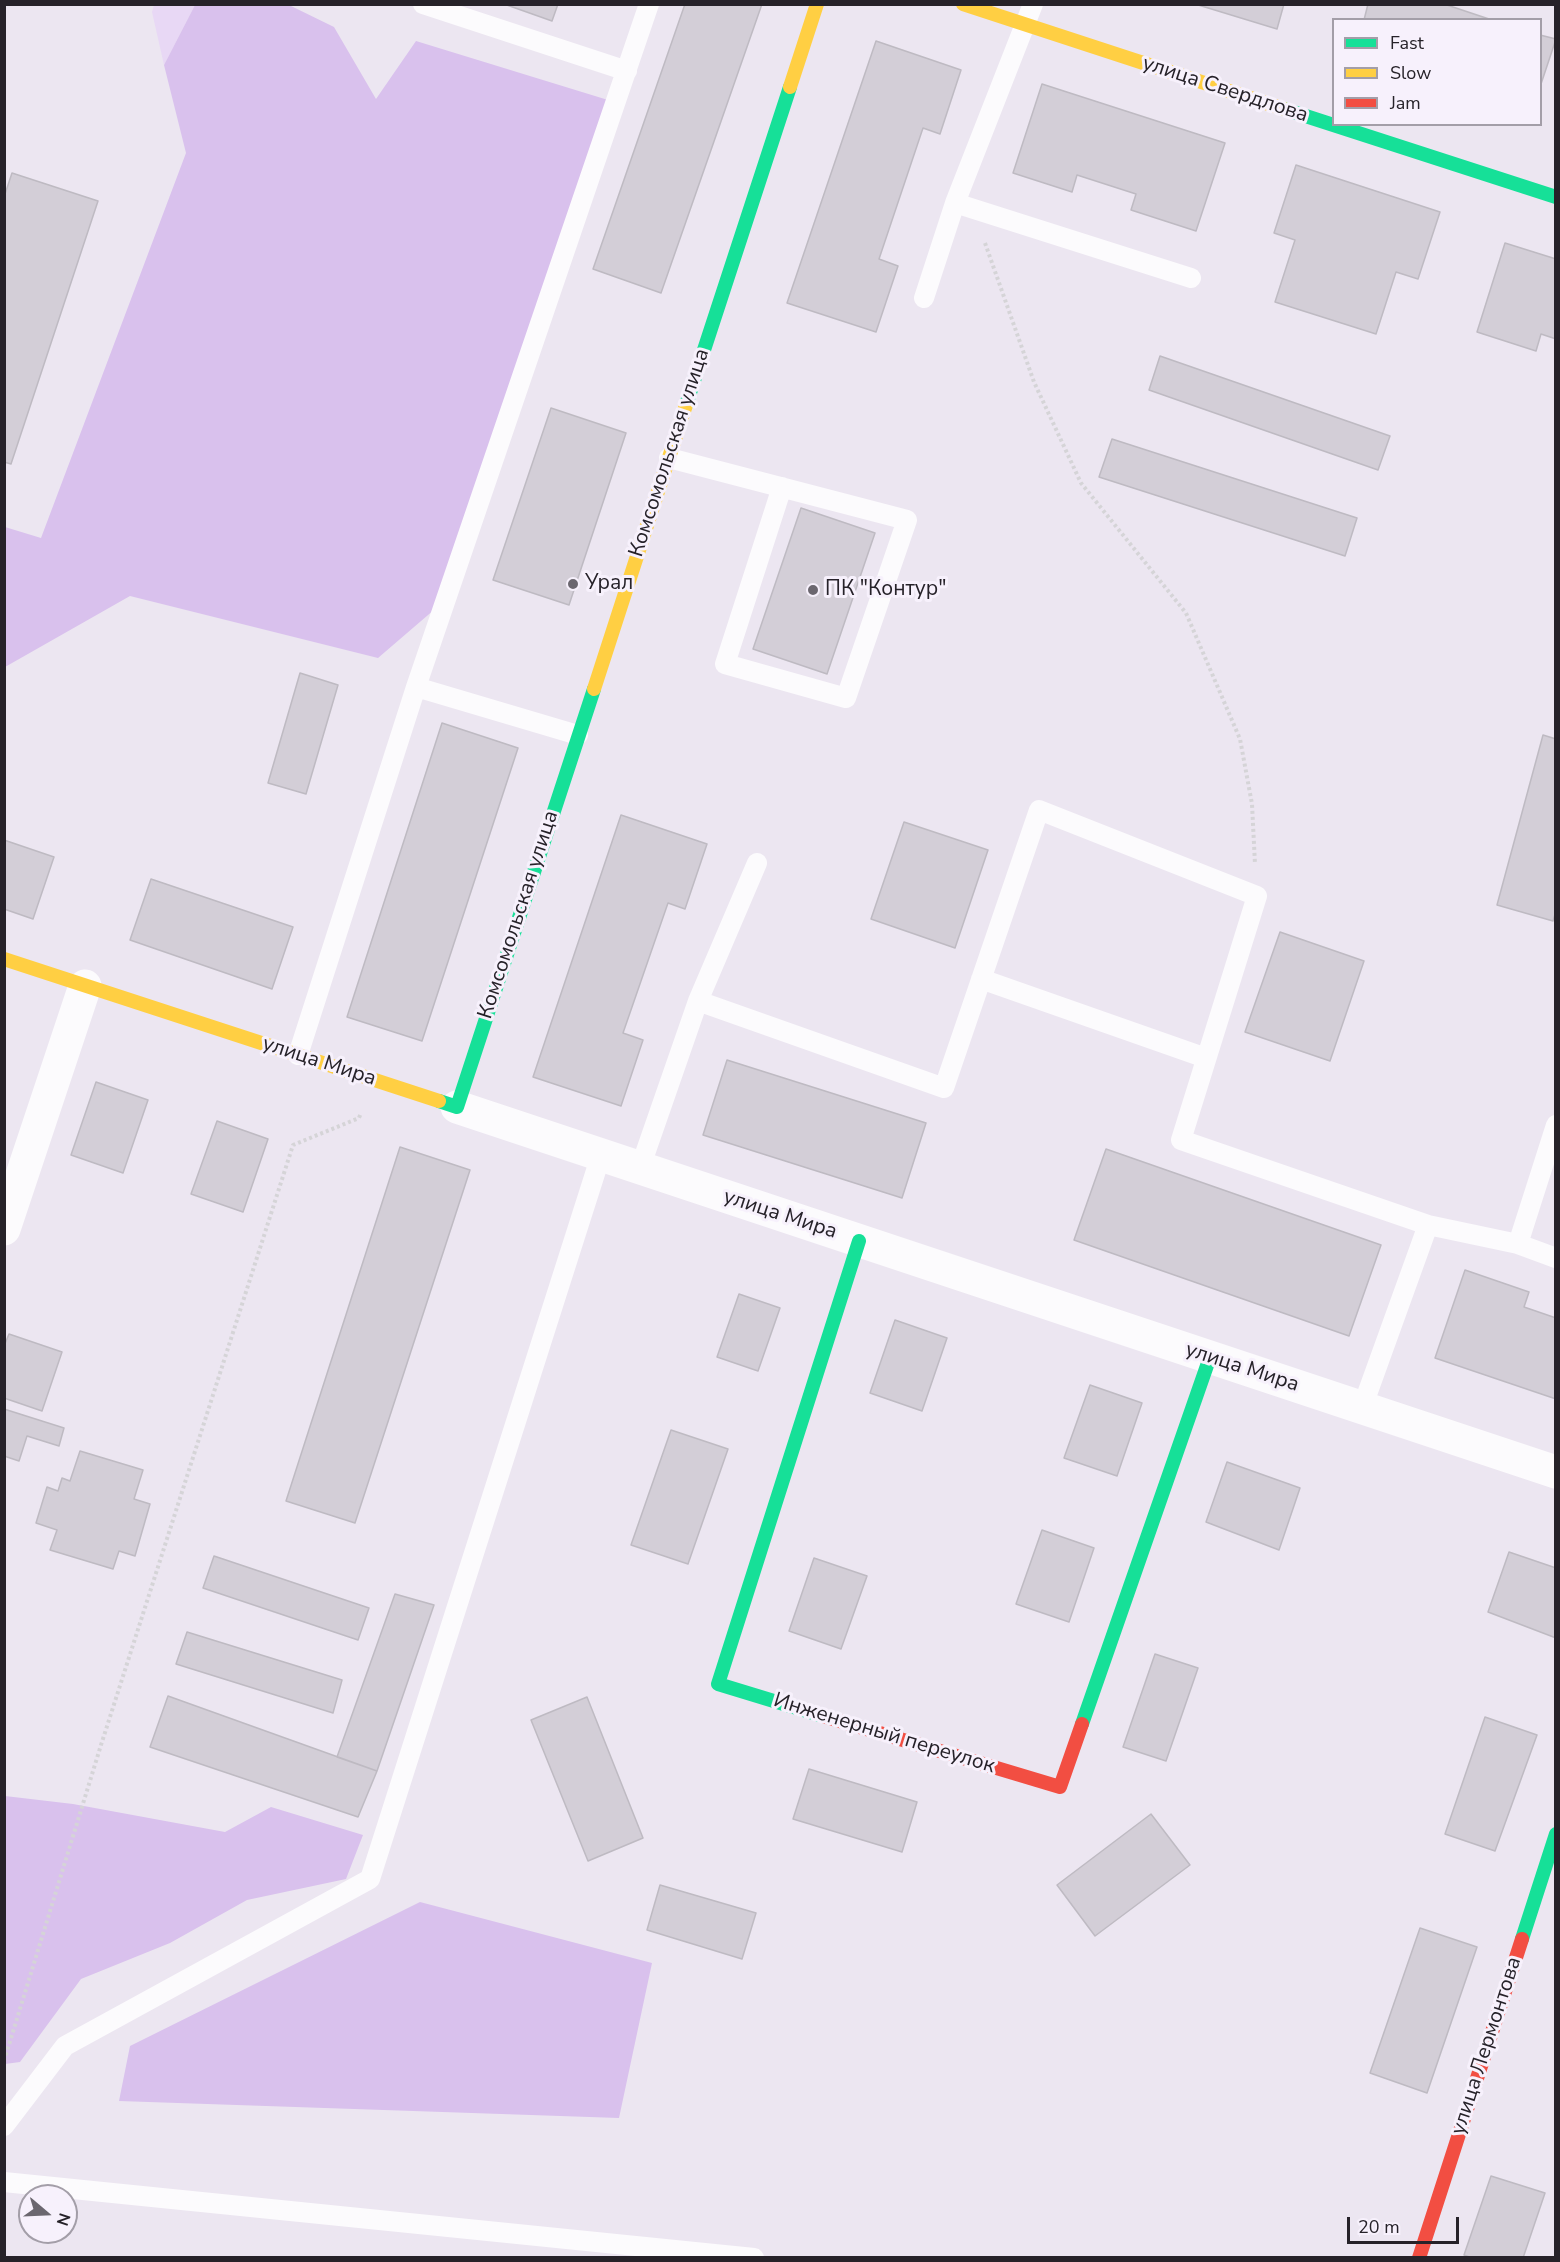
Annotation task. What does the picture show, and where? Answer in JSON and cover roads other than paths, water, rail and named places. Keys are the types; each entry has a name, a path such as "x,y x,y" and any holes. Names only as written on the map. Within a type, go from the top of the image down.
{"street":[{"name":"Комсомольская улица","path":"457,1107 817,4"},
{"name":"улица Свердлова","path":"963,4 1332,124"},
{"name":"улица Свердлова","path":"1337,126 1556,197"},
{"name":"улица Мира","path":"4,960 457,1107 1556,1472"},
{"path":"4,1229 85,986"},
{"name":"Инженерный переулок","path":"859,1241 718,1684 1060,1787 1209,1357"},
{"name":"улица Лермонтова","path":"1419,2258 1556,1834"}],"lane":[{"path":"423,4 627,71"},
{"path":"298,1055 416,687 649,4"},
{"path":"924,298 964,206 1033,4"},
{"path":"964,206 1191,278"},
{"path":"669,458 782,487 907,520 846,698 725,664 782,487"},
{"path":"416,687 578,735"},
{"path":"698,1001 944,1088 1039,810 1257,896 1181,1140 1428,1225 1518,1244 1556,1258"},
{"path":"640,1168 698,1001 757,863"},
{"path":"981,979 1206,1058"},
{"path":"1518,1244 1556,1125"},
{"path":"4,2126 65,2046 370,1879 602,1155"},
{"path":"1362,1408 1428,1225"},
{"path":"4,2182 754,2258"}],"place":[{"name":"Урал","path":"573,584"},
{"name":"ПК \"Контур\"","path":"813,590"}]}
